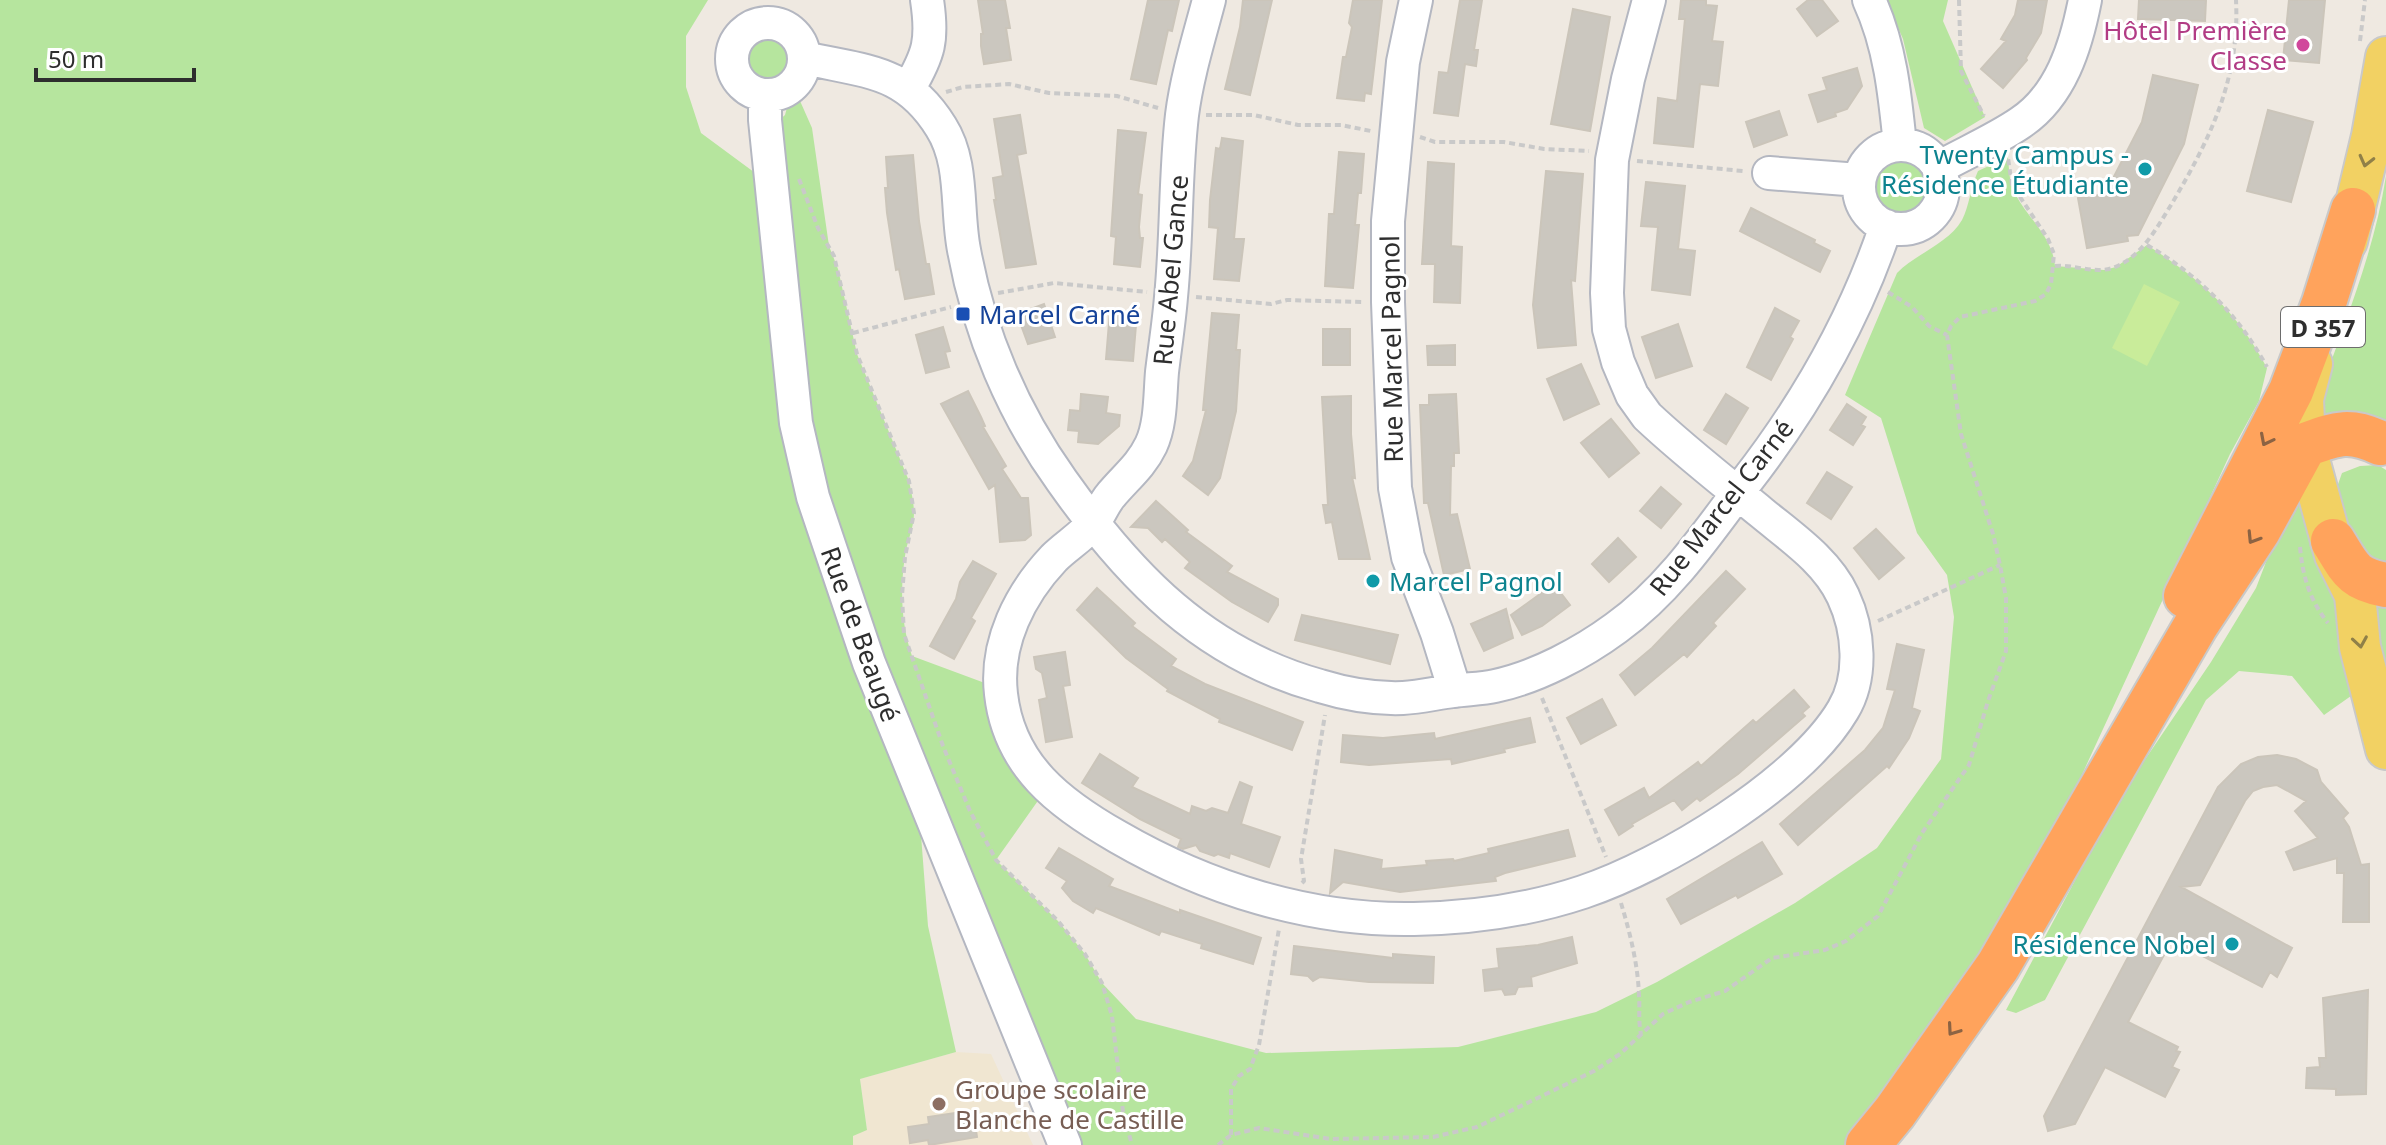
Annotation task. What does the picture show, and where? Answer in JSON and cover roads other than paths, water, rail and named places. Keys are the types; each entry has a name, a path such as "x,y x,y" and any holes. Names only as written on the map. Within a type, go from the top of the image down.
{"highway":[{"path":"1998,966 2291,391 2324,303 2353,210"},
{"path":"1868,1145 1895,1112 1998,966 2196,625 2258,531 2336,433 2351,433 2383,445"},
{"path":"2333,541 2355,573 2365,581 2386,585"}],"main road":[{"name":"D 357","path":"2386,57 2372,136 2341,266 2303,399 2310,462 2340,569 2355,595 2360,647 2386,749"}],"street":[{"path":"805,58 894,79 915,94 932,30 927,0"},
{"name":"Rue Abel Gance","path":"1209,0 1183,112 1171,295 1155,438 1143,459 1109,497 1093,523 1054,559 1034,583 1009,628 1003,652 1001,695 1008,725 1022,757 1035,775 1057,798 1134,847 1179,870 1254,897 1345,915 1408,919 1472,916 1586,892 1684,845 1760,795 1805,754 1835,720 1850,696 1856,664 1854,633 1851,615 1836,581 1809,552 1647,416 1632,395 1618,362 1609,329 1607,293 1612,160 1628,79 1649,0"},
{"name":"Rue Marcel Pagnol","path":"1416,0 1403,62 1388,221 1395,488 1412,570 1437,633 1455,691"},
{"path":"1869,0 1889,55 1900,145"},
{"path":"1938,168 2020,124 2050,93 2071,53 2085,0"},
{"path":"764,12 794,33 802,45 805,58 802,72 793,85 782,92 765,95 754,92 742,83 735,72 733,58 735,46 743,34 754,26 764,12"},
{"name":"Rue Marcel Carné","path":"915,94 944,131 953,151 963,246 974,299 998,367 1015,403 1060,479 1093,523 1165,601 1200,631 1243,658 1283,676 1356,695 1401,698 1496,686 1532,674 1569,656 1605,635 1643,606 1675,573 1798,410 1825,364 1866,279 1886,226"},
{"name":"Rue de Beaugé","path":"765,95 796,423 813,497 869,663 1065,1145"},
{"path":"1900,145 1920,150 1938,168 1942,195 1932,215 1913,226 1886,226 1873,218 1863,205 1859,180 1864,166 1873,155 1886,147 1900,145"},
{"path":"1769,173 1859,180"}],"place":[{"name":"Hôtel Première Classe","path":"2303,45"},
{"name":"Twenty Campus - Résidence Étudiante","path":"2145,169"},
{"name":"Marcel Carné","path":"963,314"},
{"name":"Marcel Pagnol","path":"1373,581"},
{"name":"Résidence Nobel","path":"2232,944"},
{"name":"Groupe scolaire Blanche de Castille","path":"939,1104"}]}
